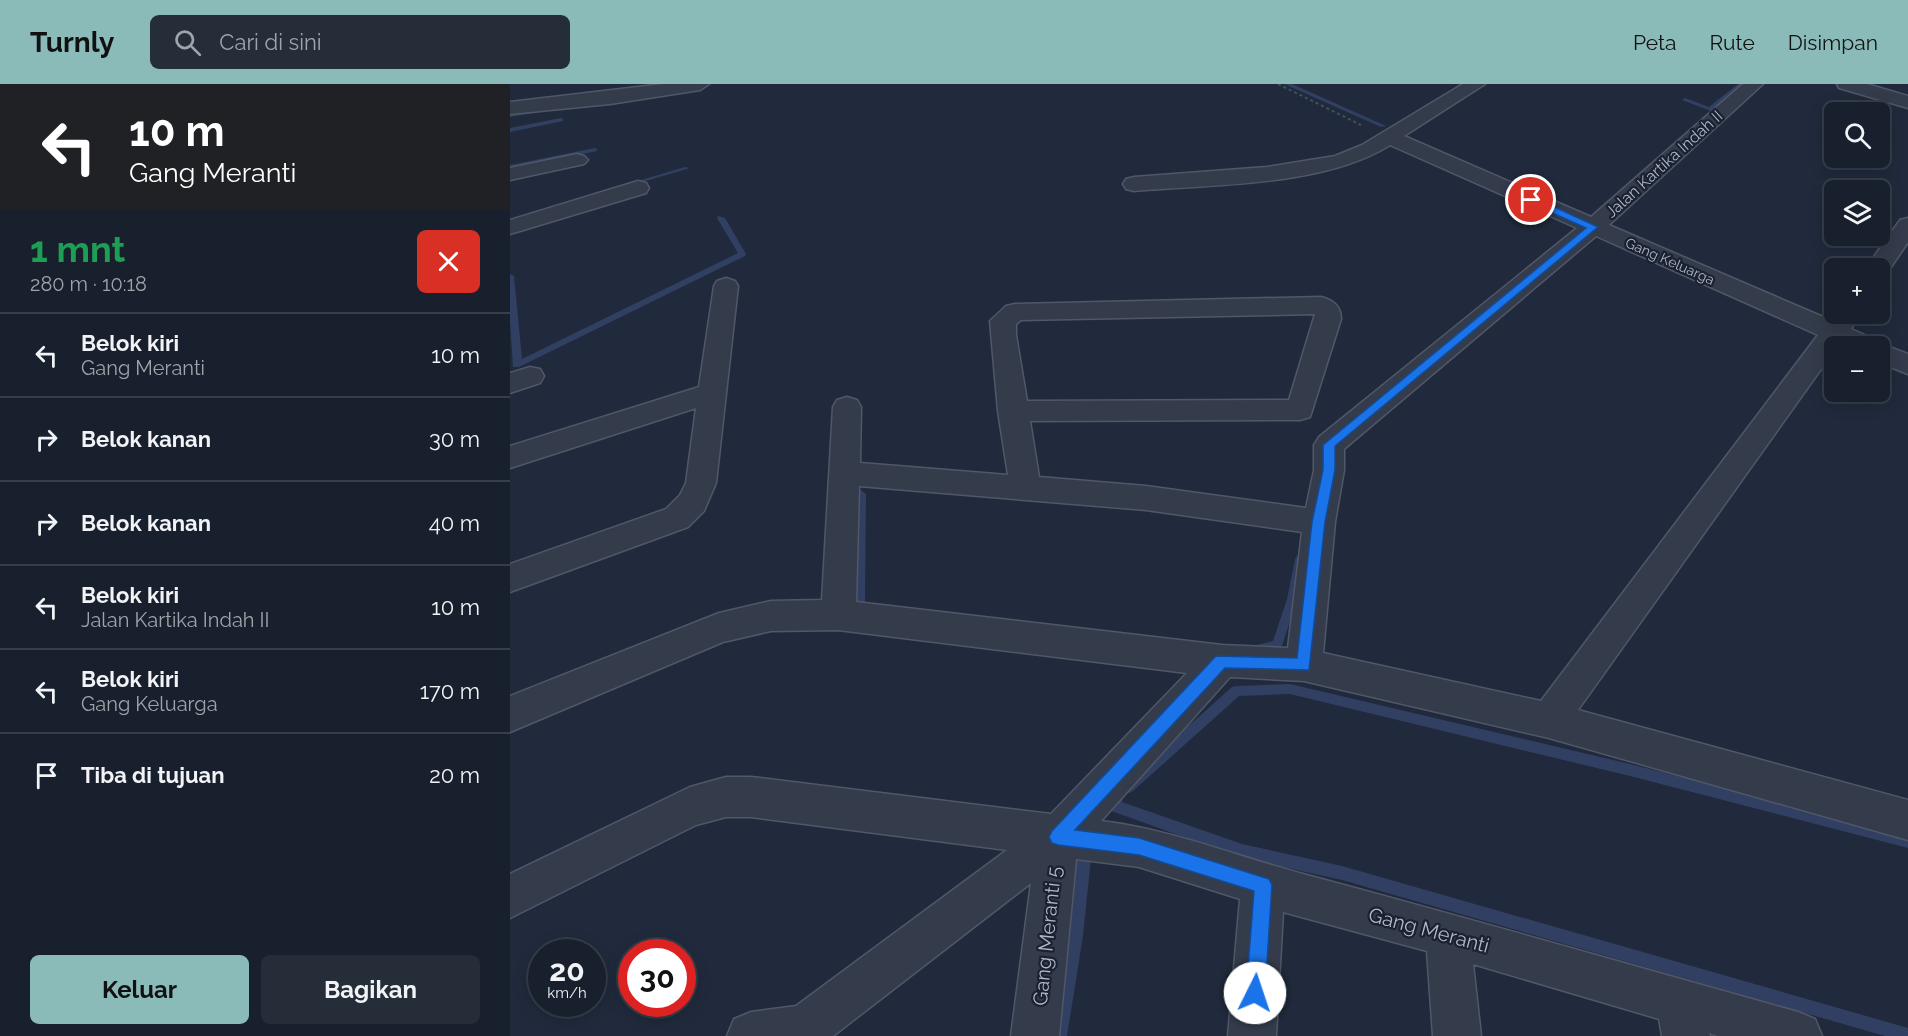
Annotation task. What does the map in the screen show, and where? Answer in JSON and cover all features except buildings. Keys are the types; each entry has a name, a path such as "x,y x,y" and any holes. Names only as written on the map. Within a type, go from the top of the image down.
{"street":[{"path":"510,108 600,99 700,84"},
{"path":"1134,184 1331,164 1357,156 1476,84"},
{"name":"Jalan Kartika Indah II","path":"1329,445 1593,227 1754,84"},
{"path":"1846,84 1908,102"},
{"path":"510,128 576,114"},
{"name":"Gang Keluarga","path":"1388,137 1593,227 1824,316"},
{"path":"510,174 577,160"},
{"path":"510,227 638,188"},
{"path":"1885,258 1908,225"},
{"path":"510,578 662,524 686,512 702,483 726,286"},
{"path":"1025,486 1002,335 1004,321 1016,312 1321,305 1328,312 1328,320 1300,410"},
{"path":"1549,720 1840,324"},
{"name":"Gang Keluarga","path":"1842,324 1856,336"},
{"path":"1890,357 1908,365"},
{"path":"510,457 714,392"},
{"path":"838,615 847,407"},
{"path":"1300,410 1329,445 1329,470 1319,522 1304,665"},
{"path":"1012,411 1300,410"},
{"path":"845,473 1025,486 1146,498 1319,522"},
{"path":"510,714 719,628 771,616 838,615 1222,661 1304,665 1549,720 1908,820"},
{"path":"751,1036 798,1033 1058,837 1222,661"},
{"name":"Gang Meranti","path":"510,897 690,807 726,797 751,797 1139,846 1263,885 1448,935 1682,1019 1798,1036"},
{"name":"Gang Meranti 5","path":"1035,1036 1058,837"},
{"path":"1252,1036 1263,885"},
{"path":"1448,935 1457,1036"}],"path":[{"path":"1278,84 1388,137"}],"waterway":[{"path":"1287,84 1383,126"},
{"path":"1685,100 1710,109 1742,84"},
{"path":"510,115 543,110"},
{"path":"510,130 561,120"},
{"path":"510,167 595,150"},
{"path":"627,185 687,168"},
{"path":"516,365 742,254 721,218"},
{"path":"510,276 518,363"},
{"path":"861,494 860,606 870,608"},
{"path":"1256,650 1277,645 1292,599 1300,560"},
{"path":"1129,787 1236,691 1290,689 1630,770 1908,841"},
{"path":"1117,798 1111,804 1242,851 1342,873 1908,1035"},
{"path":"1060,1036 1076,936 1085,848"}],"route":[{"path":"1255,993 1263,885 1139,846 1058,837 1222,661 1304,665 1319,522 1329,470 1329,445 1593,227 1531,200"}]}
